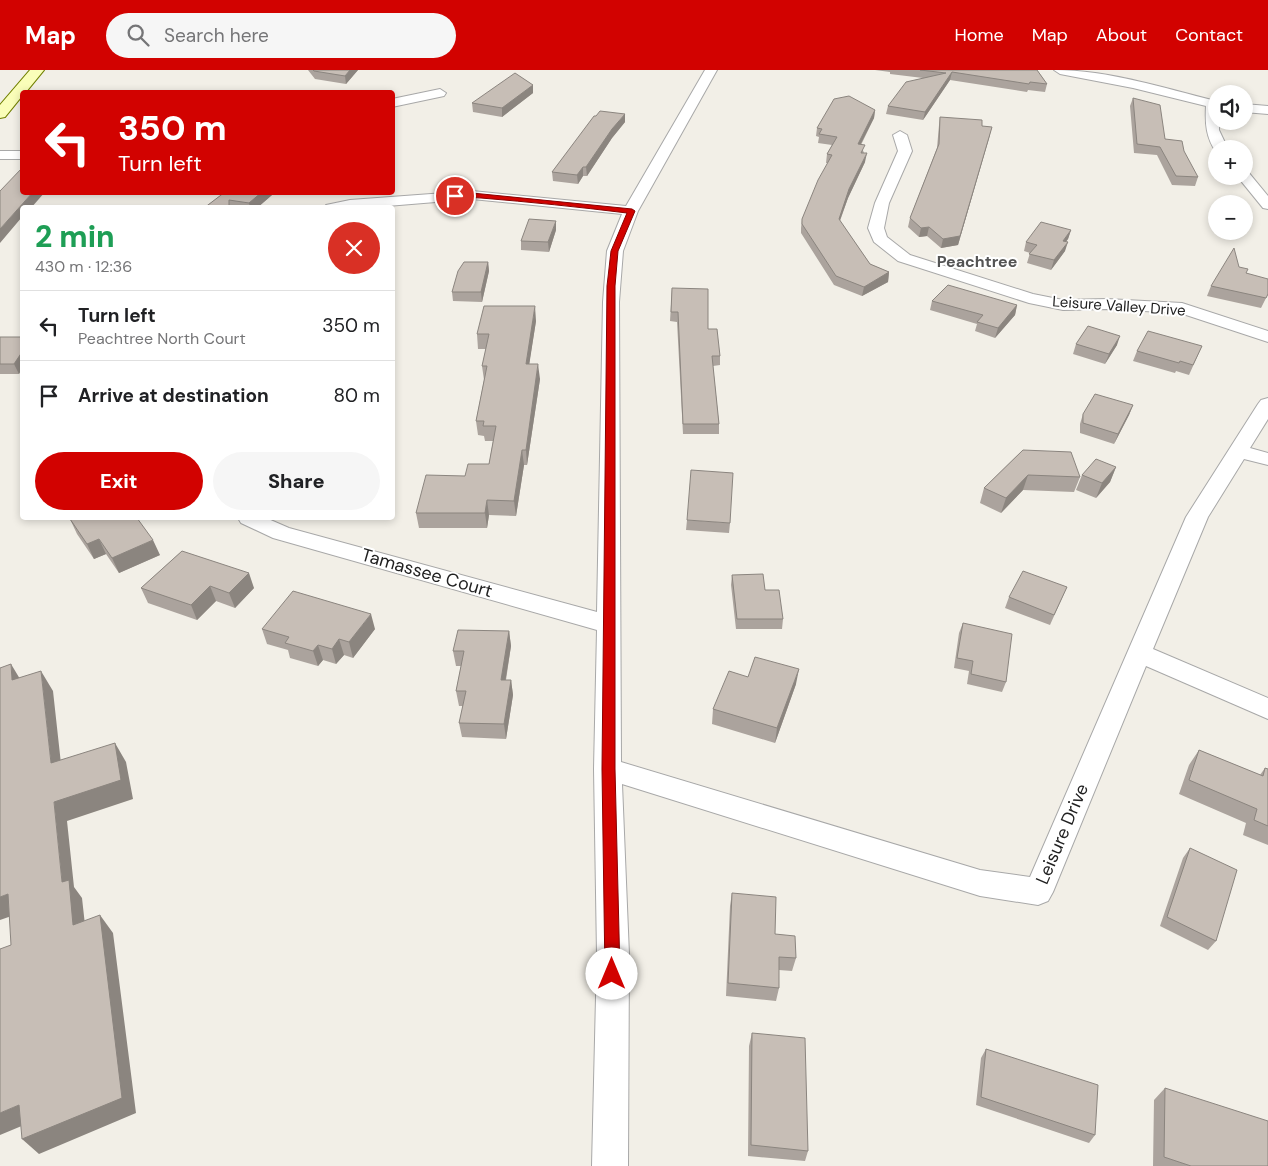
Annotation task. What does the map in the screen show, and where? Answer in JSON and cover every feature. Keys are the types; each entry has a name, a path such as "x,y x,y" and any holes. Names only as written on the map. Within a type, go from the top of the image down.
{"street":[{"path":"20,90 37,70"},
{"path":"610,1166 613,954 608,769 611,286 615,251 632,211 711,70"},
{"path":"1060,70 1134,84 1208,103"},
{"path":"0,114 20,90"},
{"path":"395,102 440,93"},
{"path":"1253,109 1268,110"},
{"name":"Leisure Valley Drive","path":"900,135 905,151 882,204 876,228 880,240 904,258 1029,298 1063,305 1106,304 1182,308 1268,337"},
{"path":"0,155 20,155"},
{"path":"1251,185 1268,205"},
{"path":"345,205 472,195 632,211"},
{"name":"Leisure Drive","path":"608,769 980,883 1038,892 1197,517 1268,404"},
{"path":"1238,451 1268,459"},
{"name":"Tamassee Court","path":"252,520 281,533 608,624"},
{"path":"1139,653 1268,709"}],"building":[{"path":"313,70 350,70 345,76"},
{"path":"920,70 1037,70 1047,84 1030,82 1029,84 952,72 925,112 888,106 906,82 946,73"},
{"path":"515,73 533,85 502,108 472,103"},
{"path":"849,96 875,110 858,144 865,145 861,153 867,153 849,189 839,219 870,264 889,272 864,287 836,276 802,224 802,219 818,180 832,155 827,154 837,137 819,134 822,129 817,128 834,99"},
{"path":"1133,98 1160,105 1165,139 1182,141 1184,151 1198,177 1176,176 1160,147 1137,144"},
{"path":"600,111 625,114 612,129 586,167 583,167 577,175 552,172 594,116"},
{"path":"940,117 982,120 982,126 992,127 960,236 943,239 929,227 921,228 910,218 939,144"},
{"path":"20,170 20,195 30,195 0,229 0,191"},
{"path":"221,195 258,195 249,203 229,200 229,205 208,205"},
{"path":"529,219 556,221 548,242 521,241"},
{"path":"1041,222 1071,230 1063,241 1068,242 1054,260 1029,254 1037,245 1026,242"},
{"path":"1234,248 1239,267 1248,269 1246,273 1268,279 1268,294 1266,298 1211,286"},
{"path":"464,262 488,262 481,292 452,292 458,271"},
{"path":"948,285 1017,305 998,328 977,322 983,315 932,301"},
{"path":"672,288 708,289 708,329 717,329 720,356 712,356 719,424 683,424 678,312 671,312"},
{"path":"484,306 535,306 526,364 538,364 526,450 522,450 514,501 487,500 485,513 416,513 426,475 465,476 468,464 489,464 496,426 483,426 484,421 476,421 487,366 482,366 489,334 477,334"},
{"path":"1088,326 1120,336 1109,354 1076,344"},
{"path":"1148,331 1202,346 1193,365 1137,351"},
{"path":"0,337 20,337 20,355 14,364 0,364"},
{"path":"1095,394 1133,405 1118,434 1083,423 1083,414"},
{"path":"1023,450 1071,452 1080,477 1028,475 1006,498 984,488"},
{"path":"1096,459 1116,467 1102,483 1082,475"},
{"path":"691,470 733,473 730,523 687,520"},
{"path":"71,520 138,520 153,540 112,558 99,539 87,544"},
{"path":"182,551 249,573 229,593 210,586 191,605 141,588"},
{"path":"1023,571 1067,587 1054,615 1009,597"},
{"path":"763,574 765,590 779,590 783,619 737,619 732,575"},
{"path":"293,591 371,614 349,642 339,639 332,649 318,645 313,651 285,643 289,637 262,629"},
{"path":"963,623 1012,634 1006,682 971,674 973,661 957,658"},
{"path":"458,630 509,631 501,680 511,680 504,724 459,723 466,691 456,691 464,651 453,651"},
{"path":"755,657 799,669 777,728 713,709 729,671 748,677"},
{"path":"11,664 12,680 41,671 51,763 115,743 121,780 54,802 62,882 69,880 73,925 100,915 122,1098 22,1139 19,1105 0,1113 0,949 11,945 8,894 0,897 0,668"},
{"path":"1199,750 1263,776 1265,768 1268,769 1268,826 1254,820 1257,809 1189,780"},
{"path":"1190,848 1237,870 1216,941 1167,917"},
{"path":"732,893 776,897 775,934 795,936 796,958 779,957 779,988 728,983"},
{"path":"752,1033 805,1038 808,1151 751,1145"},
{"path":"986,1049 1098,1085 1095,1135 981,1097"},
{"path":"1165,1088 1268,1121 1268,1166 1191,1166 1164,1157"}],"district":[{"name":"Peachtree","path":"977,261"}],"route":[{"path":"455,196 472,195 548,201 632,211 615,251 611,286 608,769 612,974"}]}
